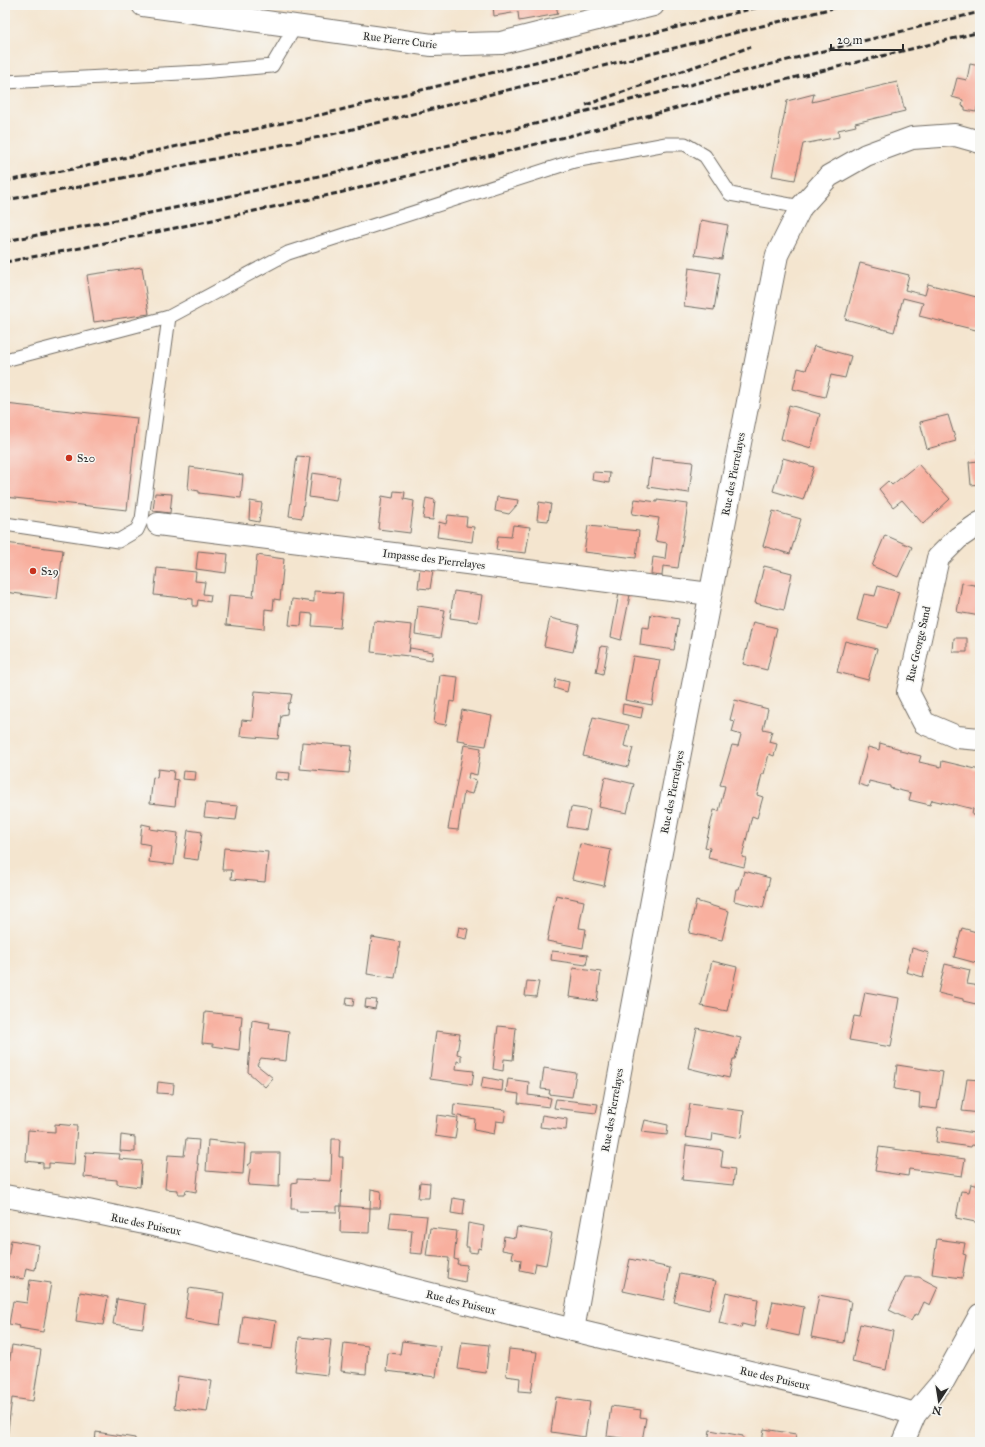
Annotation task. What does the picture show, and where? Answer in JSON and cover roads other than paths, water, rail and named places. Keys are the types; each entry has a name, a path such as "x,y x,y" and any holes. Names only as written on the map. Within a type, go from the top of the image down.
{"street":[{"name":"Rue Pierre Curie","path":"144,5 432,46 501,44 653,5"},
{"name":"Rue des Pierrelayes","path":"573,1330 627,1029 710,594 777,255 801,207 829,176 866,155 912,138 955,135 980,142"},
{"name":"Rue George Sand","path":"980,523 958,538 938,558 908,692 924,723 957,737 980,738"},
{"name":"Impasse des Pierrelayes","path":"158,524 710,594"},
{"name":"Rue des Puiseux","path":"5,1196 186,1232 573,1330 867,1400 915,1414"},
{"path":"903,1442 915,1414 944,1380 980,1315"}],"lane":[{"path":"5,82 193,72 272,66 295,27"},
{"path":"5,360 169,317 288,253 574,161 658,146 685,144 705,156 730,194 801,207"},
{"path":"5,524 118,541 137,530 142,520 169,317"}],"railway":[{"path":"5,181 73,169 324,114 767,5"},
{"path":"5,200 79,187 329,135 845,5"},
{"path":"5,241 251,191 373,163 980,12"},
{"path":"5,262 86,247 343,192 605,127 764,85 980,32"},
{"path":"586,105 750,47"}],"place":[{"name":"S20","path":"69,458"},
{"name":"S29","path":"33,571"}]}
